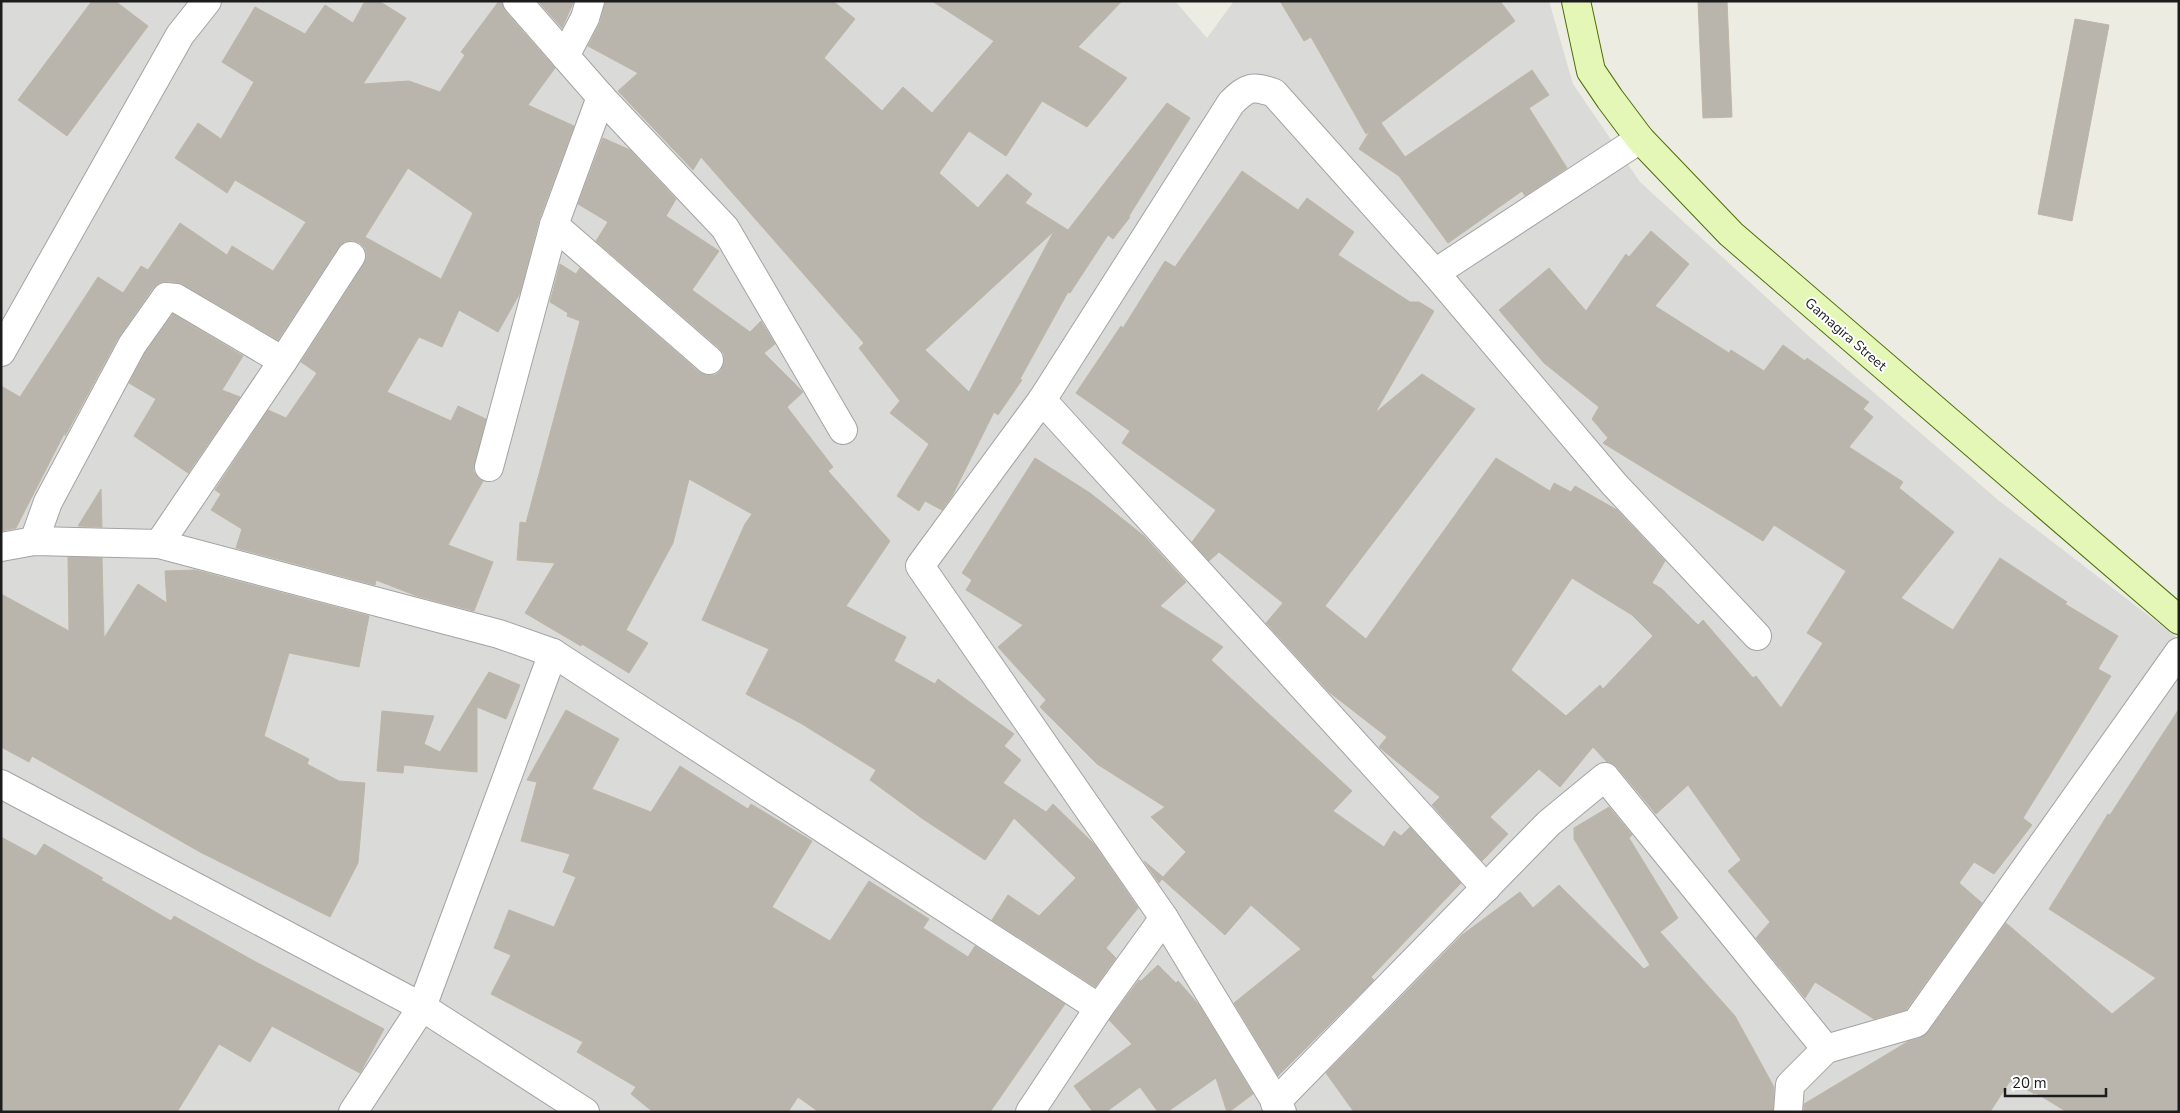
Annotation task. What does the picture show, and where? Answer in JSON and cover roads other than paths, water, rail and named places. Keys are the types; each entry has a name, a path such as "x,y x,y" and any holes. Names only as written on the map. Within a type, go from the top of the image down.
{"street":[{"path":"1,352 180,35 207,1"},
{"path":"517,1 601,97 725,228 843,430"},
{"path":"565,56 586,18 590,1"},
{"name":"Gamagira Street","path":"1576,1 1591,70 1610,99 1640,139 1731,234 2179,620"},
{"path":"1757,636 1614,484 1435,273 1274,92 1260,88 1245,89 1231,103 1042,400 920,566 1164,918 1278,1108 1549,823 1605,777 1826,1049"},
{"path":"490,467 554,225 601,97"},
{"path":"1435,273 1640,139"},
{"path":"554,225 709,360"},
{"path":"159,544 283,361 351,256"},
{"path":"34,541 48,502 132,345 166,297 176,298 283,361"},
{"path":"1042,400 1486,888"},
{"path":"1,547 34,541 159,544 499,634 553,653 1099,1008"},
{"path":"1788,1112 1790,1085 1826,1049 1916,1023 2179,652"},
{"path":"354,1112 422,1007 553,653"},
{"path":"1,784 422,1007 585,1112"},
{"path":"1030,1112 1099,1008 1164,918"}]}
